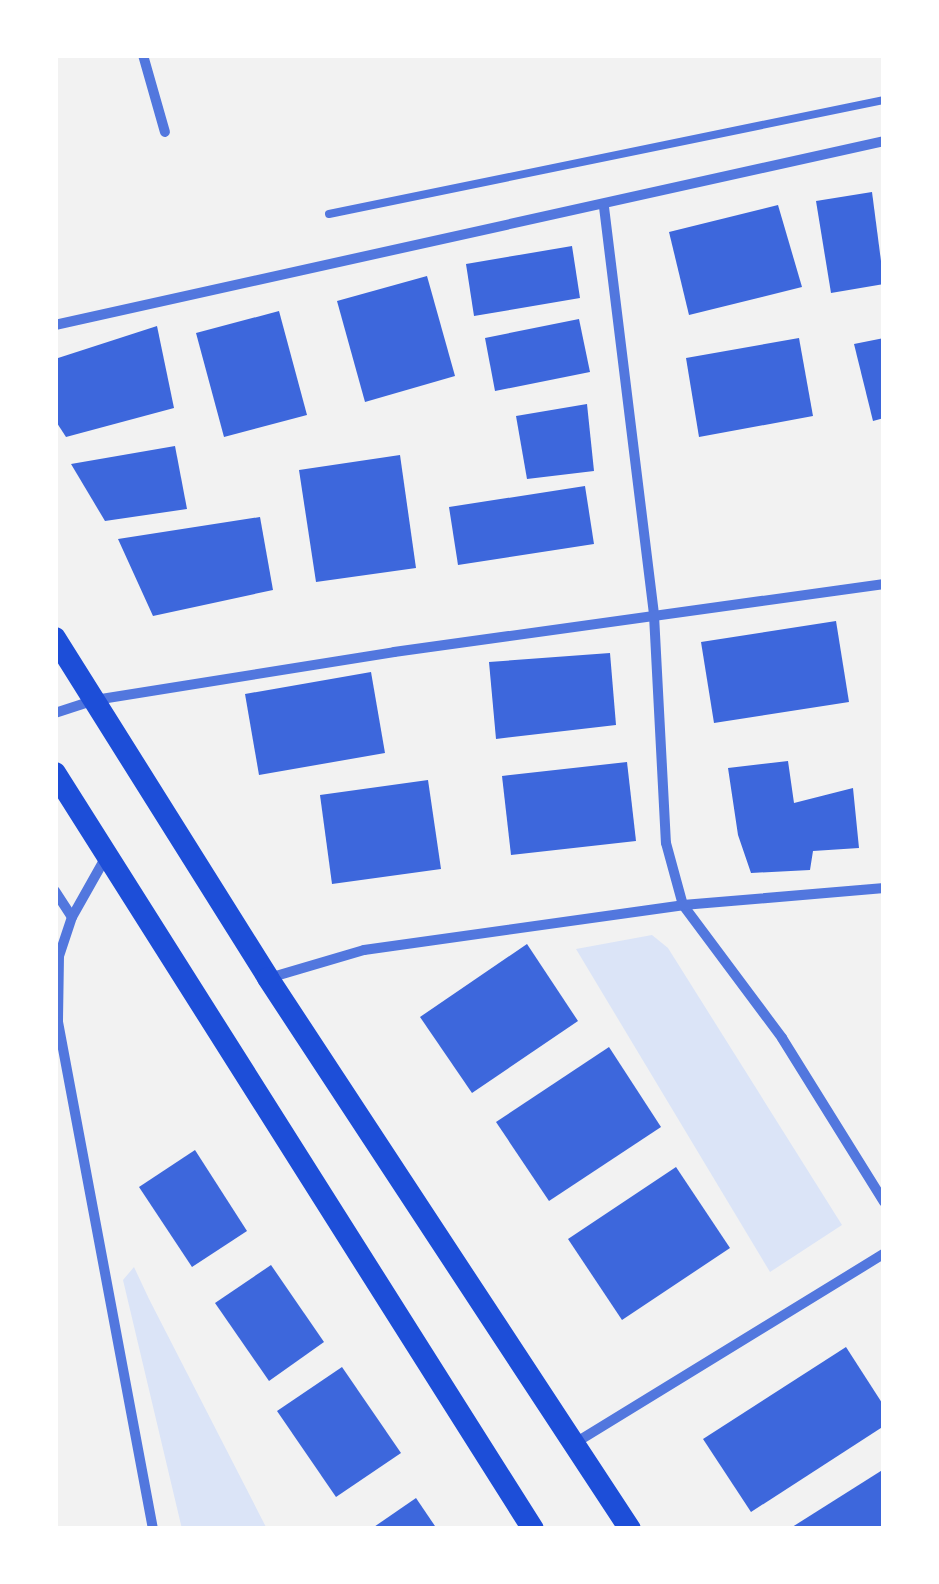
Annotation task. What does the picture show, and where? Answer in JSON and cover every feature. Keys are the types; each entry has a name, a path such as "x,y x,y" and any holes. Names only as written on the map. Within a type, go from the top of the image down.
{"main road":[{"path":"55,638 268,978 630,1529"},
{"path":"55,773 534,1529"}],"street":[{"path":"142,55 165,132"},
{"path":"55,325 884,142"},
{"path":"604,206 654,616 666,843 683,906 782,1038 884,1202"},
{"path":"55,713 95,700 884,584"},
{"path":"108,854 72,917 59,956 58,1022 153,1529"},
{"path":"268,978 364,950 683,906 884,888"},
{"path":"55,891 72,917"},
{"path":"574,1443 884,1254"}],"lane":[{"path":"328,214 884,100"}],"shaded area":[{"path":"652,935 668,948 842,1225 770,1272 576,949"},
{"path":"134,1267 267,1529 182,1529 123,1280"}],"building":[{"path":"872,192 884,284 831,293 816,201"},
{"path":"778,205 802,287 689,315 669,232"},
{"path":"572,246 580,298 474,316 466,264"},
{"path":"427,276 455,376 365,402 337,301"},
{"path":"279,311 307,415 224,437 196,333"},
{"path":"579,319 590,372 495,391 485,338"},
{"path":"157,326 174,408 66,437 55,420 55,359"},
{"path":"799,338 813,416 699,437 686,358"},
{"path":"884,338 884,418 873,421 854,344"},
{"path":"587,404 594,471 527,479 516,416"},
{"path":"175,446 187,509 105,521 71,464"},
{"path":"400,455 416,568 316,582 299,470"},
{"path":"585,486 594,544 458,565 449,507"},
{"path":"260,517 273,590 153,616 118,539"},
{"path":"836,621 849,702 714,723 701,642"},
{"path":"610,653 616,725 496,739 489,662"},
{"path":"371,672 385,753 259,775 245,694"},
{"path":"788,761 794,803 853,788 859,848 813,851 810,870 751,873 738,835 728,768"},
{"path":"627,762 636,841 511,855 502,776"},
{"path":"428,780 441,869 332,884 320,795"},
{"path":"527,944 578,1021 472,1093 420,1017"},
{"path":"609,1047 661,1127 549,1201 496,1122"},
{"path":"195,1150 247,1231 192,1267 139,1187"},
{"path":"676,1167 730,1248 622,1320 568,1239"},
{"path":"271,1265 324,1342 269,1381 215,1303"},
{"path":"846,1347 884,1406 884,1426 751,1512 703,1439"},
{"path":"342,1367 401,1453 336,1497 277,1411"},
{"path":"884,1469 884,1529 789,1529"},
{"path":"416,1498 437,1529 371,1529"}]}
